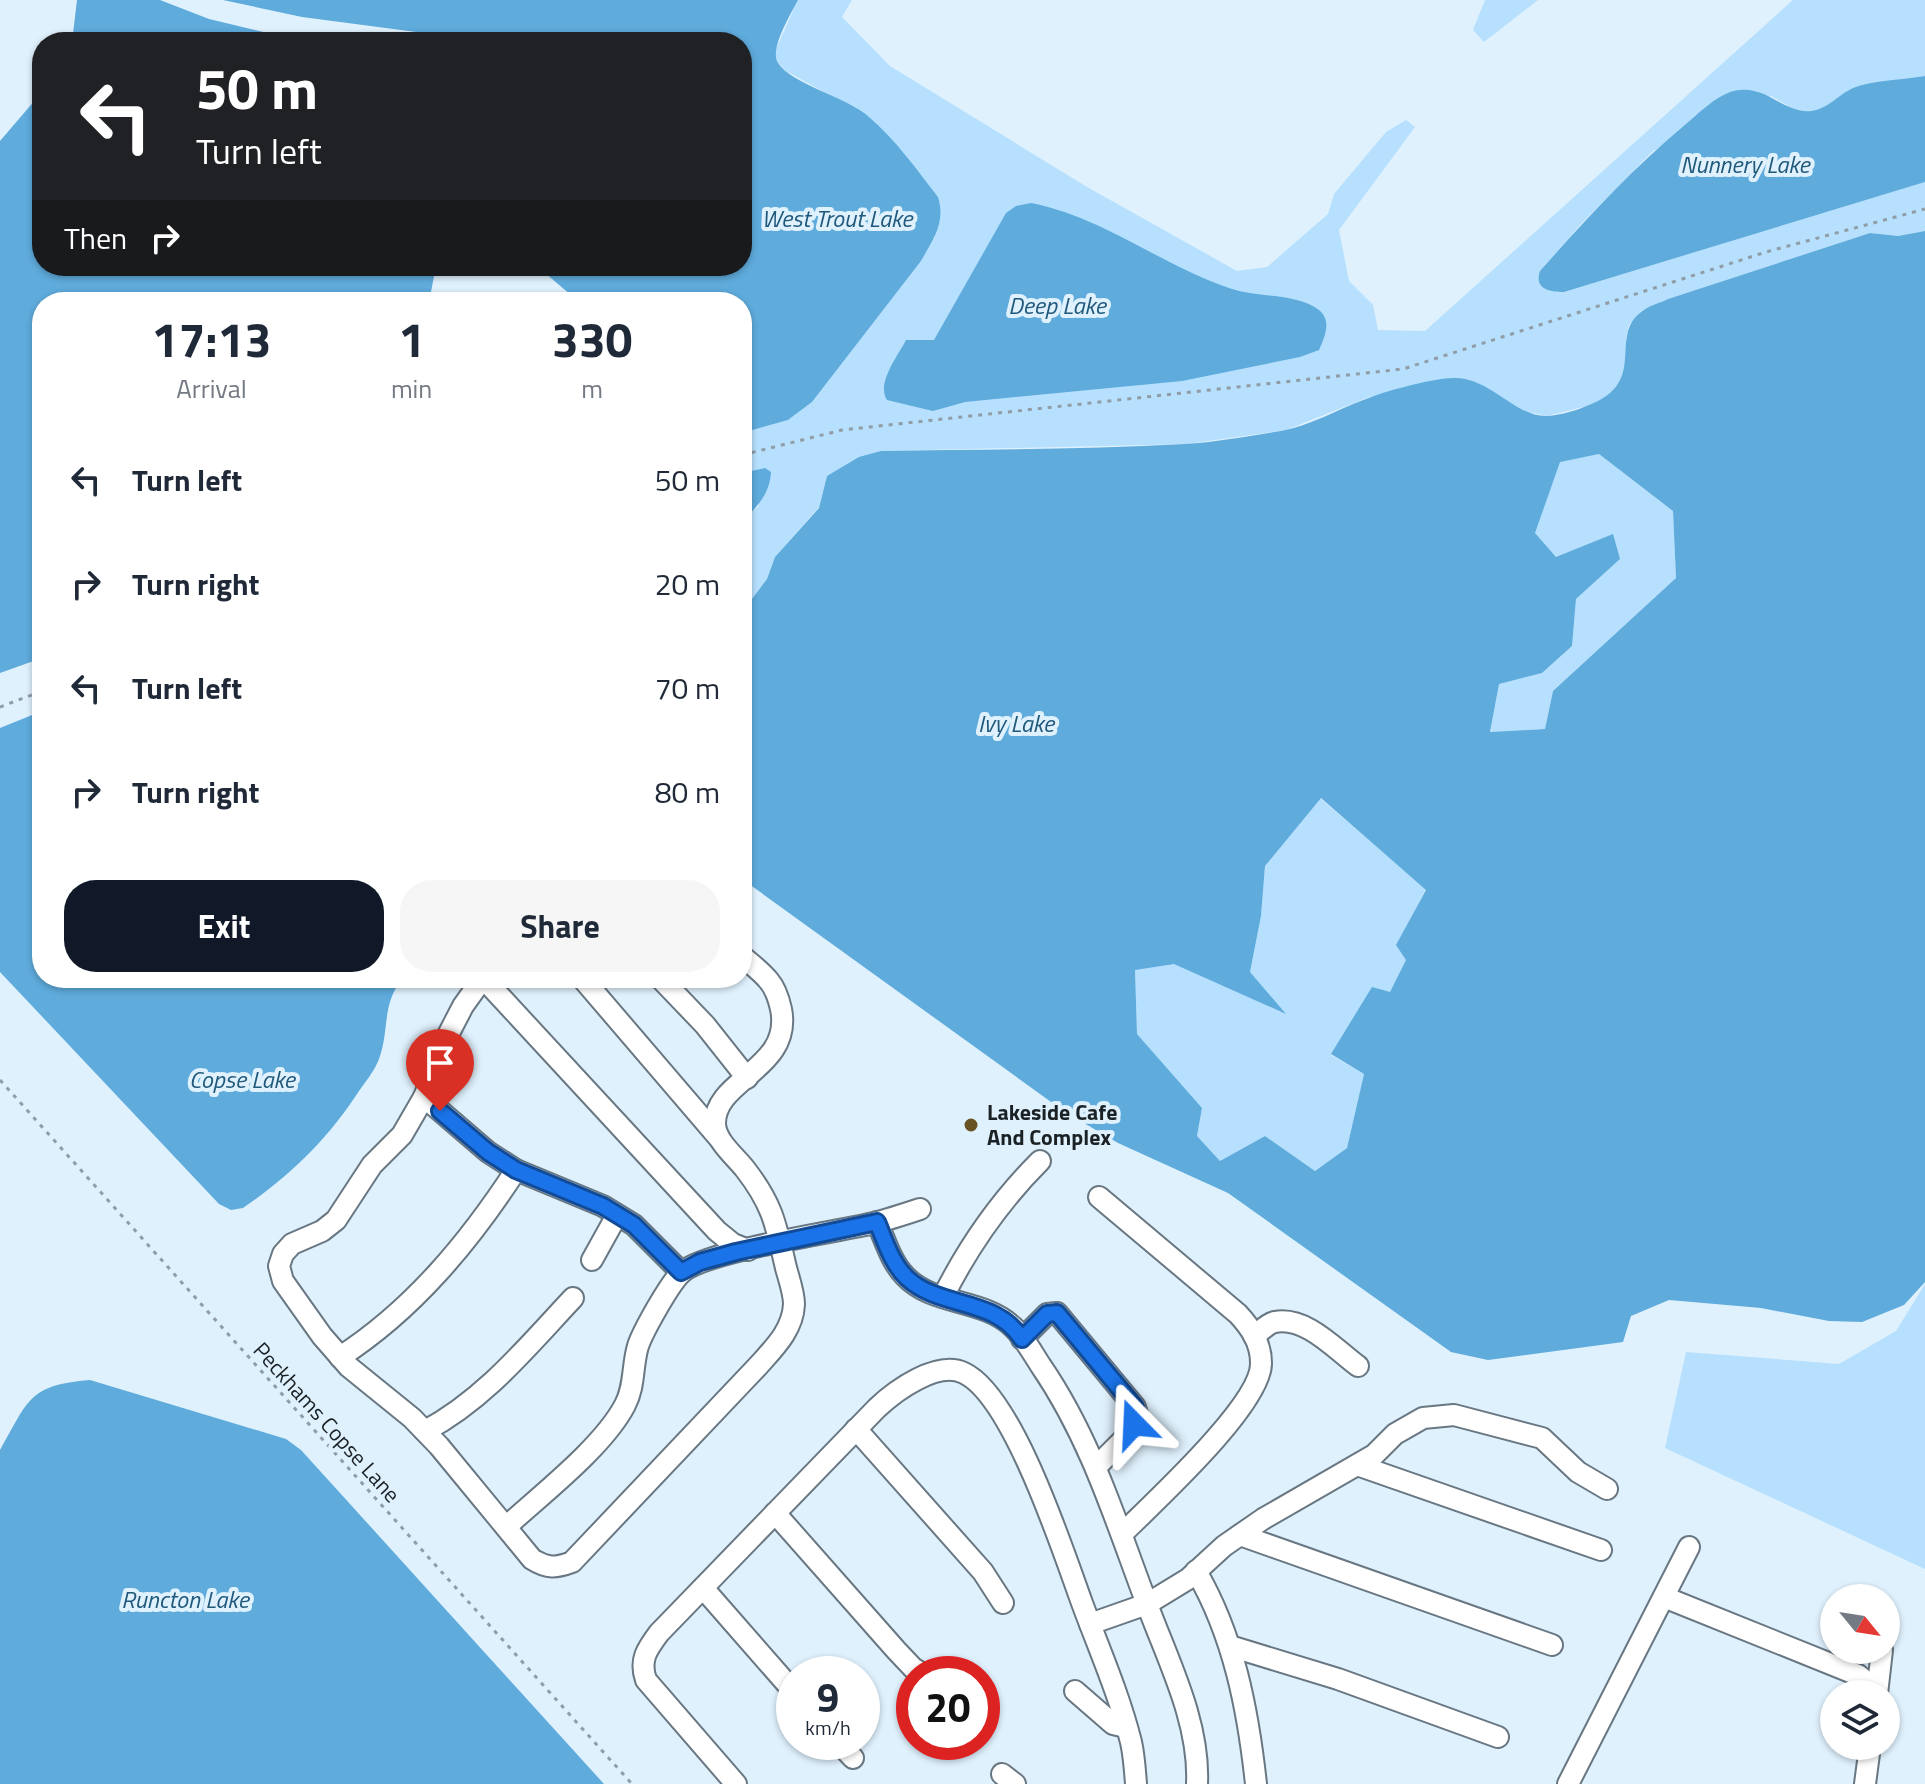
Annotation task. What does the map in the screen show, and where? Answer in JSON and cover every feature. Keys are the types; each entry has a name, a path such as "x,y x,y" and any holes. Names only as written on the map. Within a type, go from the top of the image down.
{"street":[{"path":"719,1138 715,1125 724,1098 776,1046 783,1019 770,982 752,965"},
{"path":"476,988 448,1035 424,1097 402,1135 372,1165 336,1220 322,1231 292,1244 283,1254 279,1266 283,1281 340,1357 425,1431 532,1559 544,1567 557,1568 572,1562 781,1341 794,1303 775,1216 765,1197 719,1138 591,988"},
{"path":"492,988 717,1231 733,1244 748,1250"},
{"path":"670,988 705,1025 747,1078"},
{"path":"424,1097 488,1152 516,1170 603,1206 634,1225 681,1272"},
{"path":"943,1297 982,1227 1011,1190 1040,1161"},
{"path":"340,1357 372,1336 410,1302 491,1209 516,1170"},
{"path":"1099,1197 1238,1314 1254,1336 1262,1366 1254,1388 1232,1419 1122,1534"},
{"path":"507,1526 578,1462 625,1406 633,1385 639,1344 681,1272 700,1262 877,1222 920,1209"},
{"path":"592,1260 617,1215"},
{"path":"877,1222 895,1263 906,1278 922,1289 1001,1317 1020,1336 1055,1387 1086,1442 1188,1716 1197,1784"},
{"path":"425,1431 455,1415 491,1385 573,1298"},
{"path":"1020,1336 1043,1308"},
{"path":"1020,1336 1047,1314 1057,1313 1135,1407 1137,1414 1127,1436 1096,1467"},
{"path":"1254,1336 1272,1322 1290,1321 1306,1327 1358,1366"},
{"path":"736,1784 646,1680 642,1669 643,1658 650,1645 703,1588 896,1390 924,1376 946,1370 960,1371 976,1380 1002,1416 1039,1486 1132,1744 1136,1784"},
{"path":"1090,1624 1147,1604 1196,1571 1240,1535 1374,1455 1395,1434 1423,1418 1454,1415 1542,1438 1578,1472 1607,1489"},
{"path":"856,1429 983,1572 1003,1603"},
{"path":"1357,1465 1601,1550"},
{"path":"775,1513 902,1656"},
{"path":"1240,1535 1552,1645"},
{"path":"1568,1784 1689,1547"},
{"path":"1196,1571 1215,1604 1230,1646 1247,1720 1256,1784"},
{"path":"703,1588 776,1671"},
{"path":"1664,1597 1864,1680"},
{"path":"1230,1646 1338,1679 1498,1737"},
{"path":"1075,1691 1113,1724 1126,1727"},
{"path":"1865,1784 1868,1760"}],"path":[{"path":"752,452 842,430 1403,369 1766,252 1925,209"},
{"path":"0,707 32,695"},
{"name":"Peckhams Copse Lane","path":"0,1080 632,1784"}],"shaded area":[{"path":"798,0 852,0 842,17 890,66 1087,187 1237,271 1267,267 1328,214 1334,194 1386,132 1406,120 1415,127 1339,230 1349,281 1373,305 1378,330 1425,331 1793,0 1925,0 1925,76 1856,87 1821,109 1806,112 1771,96 1653,151 1540,271 1564,292 1925,182 1925,231 1898,236 1870,233 1668,299 1641,311 1629,325 1626,337 1628,351 1619,385 1603,399 1587,406 1547,416 1528,412 1455,378 1369,397 1286,430 1187,444 881,451 827,476 819,507 775,557 767,579 752,599 752,512 759,506 752,492 752,430 788,420 812,402 921,261 935,237 938,197 869,117 786,71 777,62 775,51"},
{"path":"1485,0 1538,0 1484,42 1473,30"},
{"path":"1599,454 1673,511 1676,578 1553,691 1545,729 1490,732 1499,683 1542,673 1572,646 1576,599 1620,559 1556,557 1534,533 1560,461"},
{"path":"1320,798 1426,889 1397,945 1406,960 1390,993 1331,1055 1364,1074 1347,1148 1315,1171 1265,1136 1220,1161 1197,1136 1202,1108 1137,1034 1135,969 1174,963 1284,1013 1250,972 1261,916 1265,866"},
{"path":"1925,1284 1925,1569 1665,1448 1686,1352 1839,1364 1896,1331"}],"water":[{"path":"77,0 160,0 209,19 264,32 73,32"},
{"name":"West Trout Lake","path":"223,0 798,0 776,49 778,63 807,84 859,110 888,135 938,197 940,215 937,230 921,261 812,402 788,420 752,430 752,292 567,292 549,276 752,276 752,32 416,32 302,17"},
{"name":"Nunnery Lake","path":"1925,76 1925,182 1564,292 1541,286 1540,271 1610,195 1666,141 1724,95 1742,90 1753,91 1791,108 1811,111 1823,108 1861,85"},
{"path":"32,104 32,276 434,276 431,292 32,292 32,662 0,673 0,141"},
{"name":"Deep Lake","path":"1031,203 1083,219 1229,288 1310,305 1323,314 1326,324 1319,350 1300,357 1182,381 965,402 933,411 887,400 884,393 886,378 906,340 934,340 1006,213 1016,206"},
{"name":"Ivy Lake","path":"1925,231 1925,1282 1904,1305 1862,1322 1829,1321 1761,1308 1669,1300 1631,1316 1623,1342 1488,1360 1451,1352 1228,1193 1118,1143 1065,1112 752,886 752,599 767,579 775,557 819,508 827,476 859,457 881,451 1109,447 1221,440 1292,429 1385,392 1454,378 1479,384 1536,415 1558,415 1589,405 1607,395 1618,384 1623,372 1627,334 1632,322 1647,308 1870,233 1898,236","holes":["1599,454 1673,511 1676,578 1553,691 1545,729 1490,732 1499,684 1542,673 1572,646 1576,599 1620,559 1613,534 1556,557 1535,533 1560,462","1321,798 1426,890 1396,945 1406,960 1390,992 1372,987 1331,1054 1364,1074 1347,1148 1315,1171 1265,1136 1220,1161 1197,1136 1202,1108 1137,1034 1135,970 1174,964 1286,1014 1250,972 1261,916 1265,866"]},
{"path":"765,468 771,472 765,493 752,511 752,471"},
{"name":"Copse Lake","path":"32,715 32,988 396,988 389,1007 382,1048 367,1079 307,1156 243,1208 231,1210 219,1204 0,972 0,728"},
{"name":"Runcton Lake","path":"90,1380 286,1439 301,1450 604,1784 0,1784 0,1450 25,1407 42,1391 70,1382"}],"place":[{"name":"Lakeside Cafe And Complex","path":"971,1125"}],"route":[{"path":"440,1111 488,1152 516,1170 603,1206 634,1225 681,1272 700,1262 736,1252 877,1222 895,1263 906,1278 922,1289 1001,1317 1015,1328 1022,1339 1047,1314 1057,1313 1135,1407 1137,1414 1134,1424"}]}
